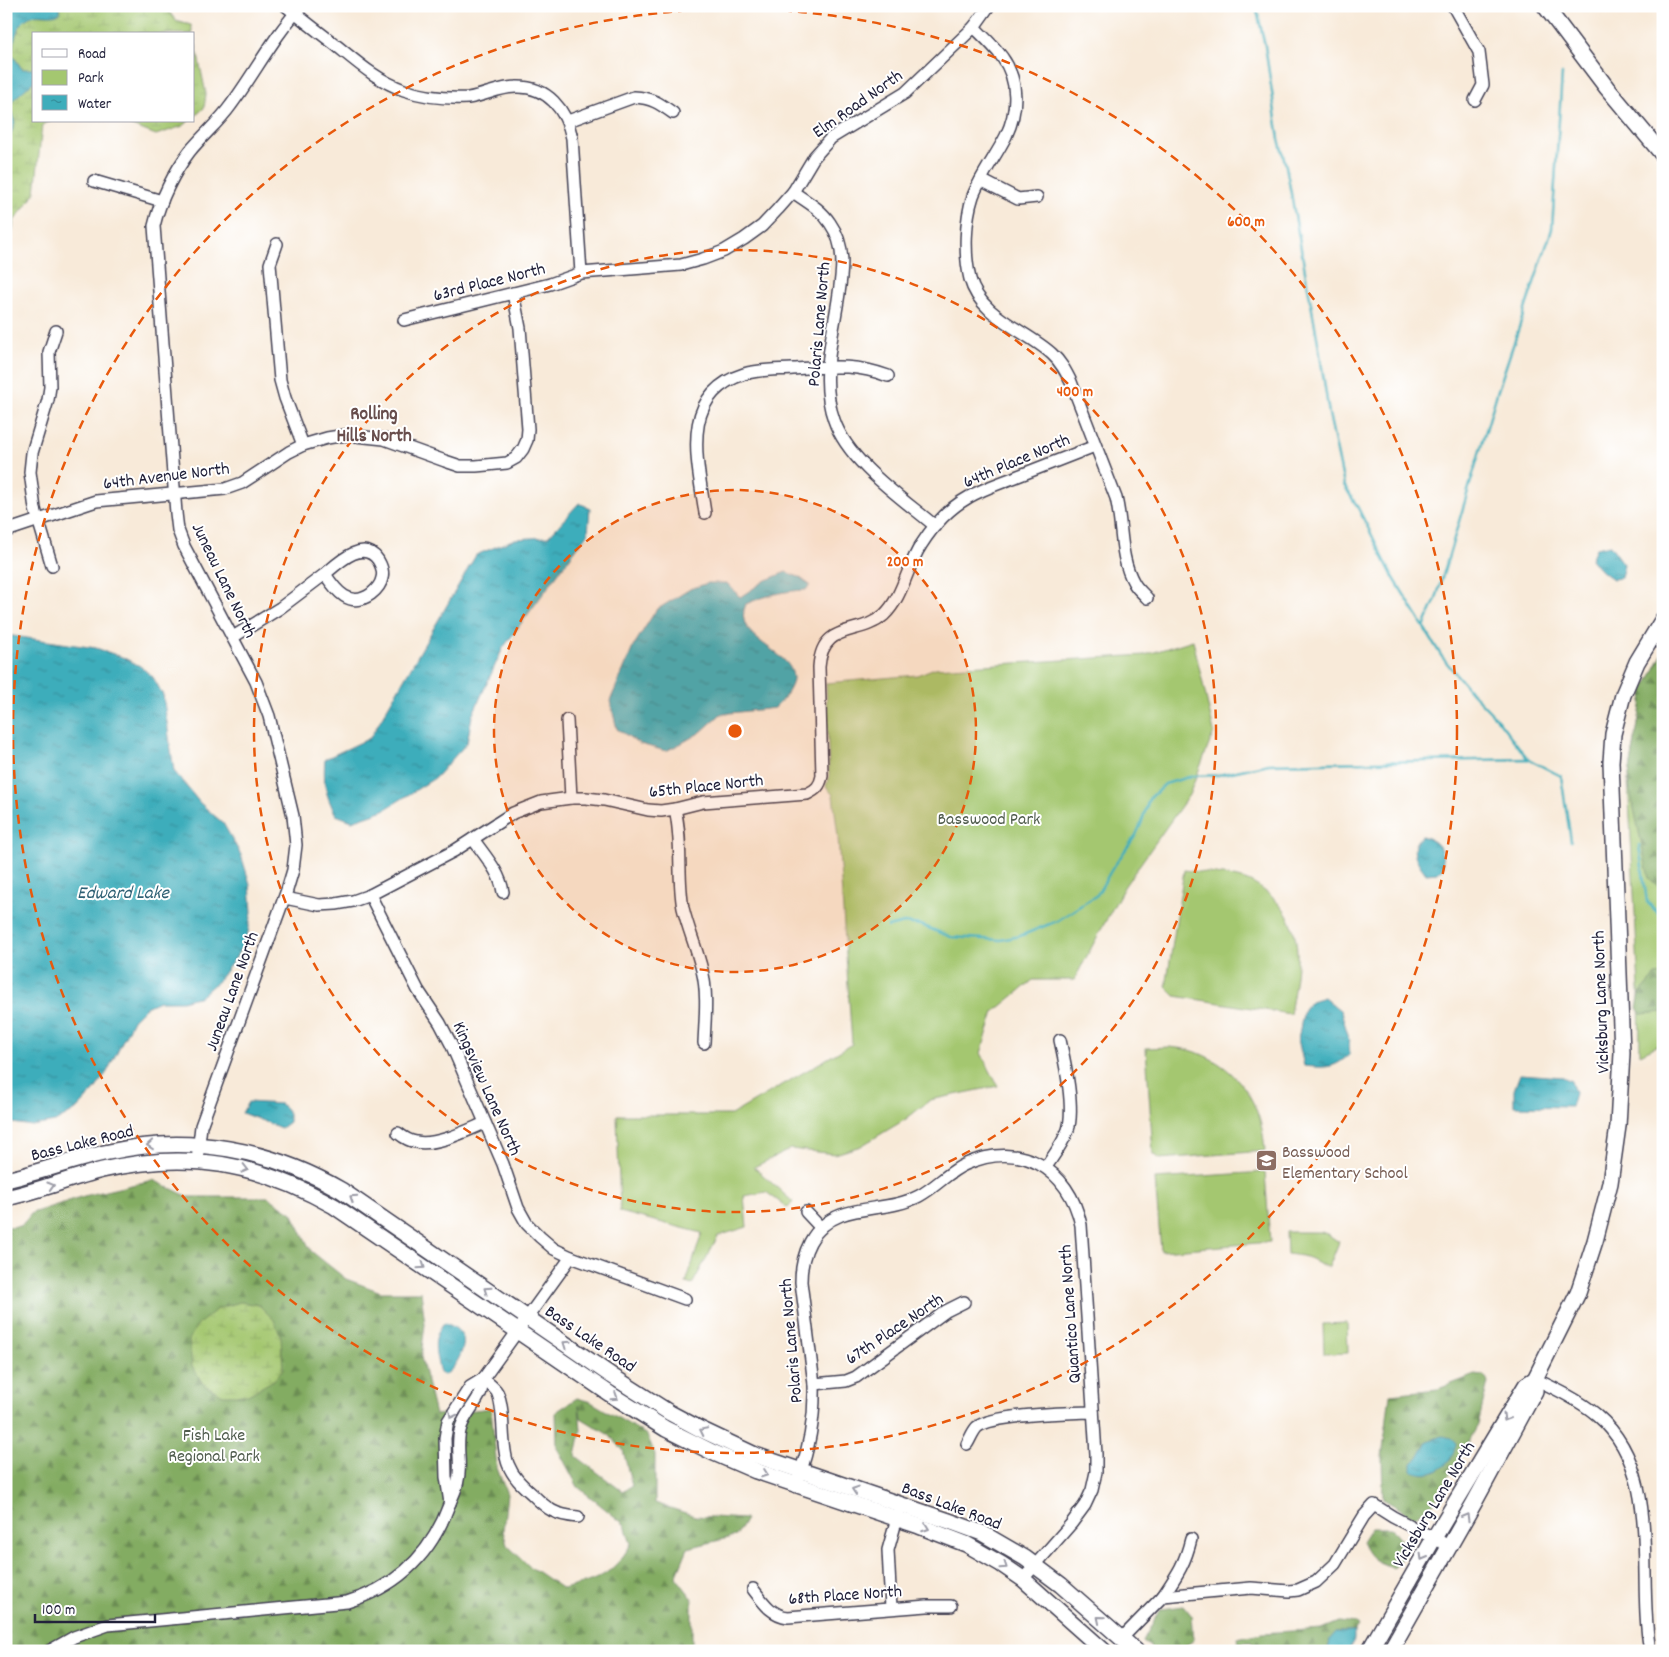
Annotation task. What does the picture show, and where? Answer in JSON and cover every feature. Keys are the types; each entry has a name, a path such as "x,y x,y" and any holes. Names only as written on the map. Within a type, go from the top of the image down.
{"main road":[{"path":"1545,6 1607,88 1663,155"},
{"name":"Vicksburg Lane North","path":"1369,1651 1526,1385 1534,1379 1578,1293 1595,1240 1610,1183 1618,1126 1622,1068 1611,762 1614,734 1623,695 1637,662 1663,619"},
{"name":"Bass Lake Road","path":"6,1180 126,1148 170,1144 198,1144 244,1151 297,1168 320,1178 365,1206 612,1376 670,1413 799,1478"},
{"name":"Bass Lake Road","path":"6,1198 120,1166 163,1161 197,1161 238,1167 272,1176 319,1197 351,1217 610,1394 666,1429 733,1462 799,1478 899,1512 982,1533 1007,1546 1035,1565 1136,1651"},
{"name":"Vicksburg Lane North","path":"1390,1651 1535,1391 1534,1379"},
{"name":"Bass Lake Road","path":"899,1512 966,1544 1001,1564 1023,1579 1104,1651"},
{"path":"1070,1620 1113,1642 1122,1638"},
{"path":"1070,1620 1080,1637 1085,1651"}],"street":[{"name":"Elm Road North","path":"581,273 681,265 703,260 724,251 744,239 762,226 793,192 814,156 831,138 905,93 974,27 989,6"},
{"path":"1453,6 1479,52 1483,85 1475,100"},
{"path":"295,9 364,68 383,80 403,89 425,96 469,98 515,86 541,92 553,100 562,110 568,121 572,138 581,273"},
{"name":"Juneau Lane North","path":"197,1161 201,1126 285,898 296,845 293,816 264,699 233,636 184,546 178,530 154,236 156,216 182,163 191,150 230,108 295,9"},
{"path":"974,27 1003,58 1013,80 1015,108 1009,128 981,180 970,209 967,227 970,279 976,293 985,305 1042,345 1064,367 1116,498 1123,552 1130,574 1134,585 1147,598"},
{"path":"568,121 634,97 656,101 673,113"},
{"path":"981,180 1018,199 1037,197"},
{"path":"94,181 162,201"},
{"name":"Polaris Lane North","path":"793,192 810,202 824,216 836,232 842,252 842,273 827,384 829,402 841,438 865,467 935,526"},
{"path":"277,244 270,264 280,380 303,445"},
{"name":"63rd Place North","path":"404,320 550,284 581,273"},
{"name":"64th Avenue North","path":"6,531 96,501 225,489 242,483 303,445 346,435 365,436 393,442 460,466 507,463 516,458 523,450 527,440 528,429 520,328 513,293"},
{"path":"52,566 38,520 30,472 32,453 48,400 50,387 49,352 56,331"},
{"path":"705,513 696,450 698,422 711,396 732,379 756,371 850,366 888,376"},
{"name":"64th Place North","path":"864,625 884,614 891,606 914,557 935,526 946,514 968,497 1096,446"},
{"path":"233,636 280,608 351,554 365,551 375,556 379,561 383,574 382,580 373,593 359,600 354,600 341,594 325,574"},
{"name":"65th Place North","path":"285,898 319,905 353,901 370,895 433,863 501,820 541,802 571,798 604,800 661,811 703,802 807,794 818,788 822,776 819,658 828,640 837,634 864,625"},
{"path":"567,720 571,798"},
{"path":"675,809 680,831 680,870 684,908 704,980 706,998 704,1043"},
{"path":"473,839 498,875 502,883 503,892"},
{"name":"Kingsview Lane North","path":"370,895 418,990 440,1023 451,1044 508,1178 518,1208 527,1224 540,1237 554,1248 571,1257"},
{"path":"1046,1168 1063,1141 1070,1117 1065,1063 1060,1040"},
{"path":"398,1133 407,1139 417,1142 430,1142 458,1134 485,1123"},
{"name":"Quantico Lane North","path":"821,1228 842,1215 899,1204 918,1197 964,1165 979,1158 994,1155 1012,1155 1029,1159 1046,1168 1058,1176 1073,1198 1081,1224 1096,1472 1092,1490 1078,1514 1023,1579"},
{"path":"806,1212 821,1228"},
{"name":"Polaris Lane North","path":"799,1478 810,1441 813,1420 814,1384 801,1282 801,1267 805,1252 821,1228"},
{"path":"49,1651 74,1637 108,1625 145,1620 331,1604 358,1598 382,1588 407,1571 433,1539 459,1479 458,1437 460,1428 464,1418 481,1392 483,1379 571,1257 685,1299"},
{"name":"67th Place North","path":"814,1384 846,1381 856,1377 946,1311 964,1302"},
{"path":"483,1379 497,1392 506,1458 508,1466 518,1481 547,1509 563,1516 578,1517"},
{"path":"1534,1379 1585,1406 1598,1416 1625,1448 1632,1462 1641,1498 1650,1651"},
{"path":"967,1444 976,1428 992,1420 1093,1412"},
{"path":"1163,1596 1251,1588 1298,1590 1316,1582 1335,1564 1364,1516 1374,1505 1393,1518 1449,1546"},
{"path":"891,1608 888,1550 899,1512"},
{"path":"1122,1638 1163,1596 1186,1558 1191,1539"},
{"name":"68th Place North","path":"753,1590 769,1609 781,1616 788,1617 891,1608 951,1606"}],"green space":[{"path":"6,6 165,6 176,21 191,25 193,32 32,32 32,122 48,122 42,125 35,193 14,221 6,268"},
{"path":"195,41 206,94 204,108 195,116"},
{"path":"126,122 188,122 183,126 156,135"},
{"name":"Basswood Park","path":"1193,640 1214,732 1189,795 1124,887 1074,980 1033,980 994,1012 981,1053 998,1086 930,1100 906,1119 861,1146 835,1154 791,1149 754,1167 793,1202 788,1208 766,1192 744,1196 747,1227 718,1236 692,1285 686,1283 702,1233 620,1212 617,1115 731,1115 852,1044 838,837 833,795 826,786 829,776 826,683 917,675 935,668 1145,655"},
{"path":"1663,653 1663,1043 1640,1054 1639,989 1628,781 1644,690"},
{"path":"1663,653 1663,891 1649,878 1628,781 1644,690"},
{"path":"1184,870 1230,876 1248,881 1268,894 1283,909 1291,922 1297,951 1297,967 1290,1014 1175,996 1166,987"},
{"path":"1663,974 1663,1012 1641,1014 1637,1008 1640,993 1656,975"},
{"path":"1169,1047 1193,1051 1212,1059 1237,1079 1254,1104 1263,1134 1265,1151 1159,1159 1153,1154 1146,1048"},
{"path":"1265,1172 1270,1242 1161,1251 1155,1179"},
{"name":"Fish Lake Regional Park","path":"153,1180 189,1197 268,1197 292,1213 311,1251 346,1279 381,1292 421,1292 425,1324 421,1357 435,1415 491,1408 497,1468 507,1494 503,1531 507,1545 529,1566 563,1589 585,1583 603,1575 617,1563 631,1544 625,1525 578,1487 557,1448 556,1412 577,1398 591,1402 647,1435 655,1454 655,1503 695,1516 746,1519 736,1536 688,1548 676,1577 692,1598 692,1644 697,1651 6,1651 8,1630 6,1627 6,1227 21,1226 32,1213 84,1196","holes":["579,1405 581,1418 609,1435 623,1450 632,1486 622,1491 576,1456 581,1431"]},
{"path":"1286,1232 1321,1232 1339,1242 1329,1267 1301,1256 1287,1254"},
{"path":"240,1302 259,1305 274,1320 281,1337 283,1369 274,1380 248,1395 223,1395 203,1384 192,1366 189,1340 196,1326 217,1309"},
{"path":"1347,1323 1348,1353 1324,1354 1323,1324"},
{"path":"1475,1375 1484,1376 1488,1382 1478,1425 1434,1503 1414,1517 1383,1499 1382,1457 1390,1394 1438,1389"},
{"path":"1371,1528 1391,1528 1406,1546 1402,1557 1393,1568 1374,1559 1365,1548 1362,1542"},
{"path":"1184,1606 1192,1616 1194,1640 1178,1651 1155,1651 1143,1641 1160,1609"},
{"path":"1339,1622 1356,1624 1358,1627 1354,1632 1336,1632 1327,1649 1328,1651 1253,1651 1252,1642 1238,1643 1237,1638 1262,1633 1322,1629"}],"water":[{"path":"6,6 59,6 60,13 32,16 23,22 17,32 12,54 22,69 32,69 32,83 12,101 12,113 15,123 6,147"},
{"path":"579,503 590,508 588,533 503,648 472,716 467,743 435,778 384,810 352,821 336,815 329,801 326,788 324,775 325,759 370,738 476,555 515,539 548,537"},
{"path":"1610,545 1624,564 1621,578 1613,579 1600,570 1591,559 1596,548"},
{"path":"786,572 799,577 810,585 806,590 775,594 746,604 743,616 747,627 754,636 783,659 790,668 793,682 787,694 775,708 721,714 701,732 666,751 640,744 617,729 610,701 634,645 656,610 690,589 708,583 727,583 740,597 766,580"},
{"name":"Edward Lake","path":"6,635 96,648 122,657 140,666 153,677 163,695 174,771 200,803 223,823 241,855 250,884 252,912 247,937 236,957 219,980 201,996 182,1001 159,1001 146,1007 133,1020 107,1072 94,1091 76,1110 55,1122 32,1126 6,1122"},
{"path":"1422,836 1436,843 1441,850 1443,867 1438,873 1426,874 1419,865 1414,850 1417,840"},
{"path":"1324,997 1341,1011 1348,1035 1350,1054 1334,1065 1304,1066 1298,1039 1304,1009 1311,1001"},
{"path":"1520,1074 1563,1077 1571,1081 1575,1093 1571,1107 1514,1106 1514,1090"},
{"path":"248,1102 281,1104 289,1113 289,1122 281,1128 242,1113"},
{"path":"445,1323 462,1335 463,1348 452,1369 444,1375 440,1373 435,1346 437,1334"},
{"path":"1443,1436 1451,1438 1456,1443 1447,1464 1441,1469 1428,1474 1412,1471 1412,1463 1418,1458 1427,1441"},
{"path":"1336,1632 1354,1632 1354,1640 1348,1651 1328,1651 1330,1639"}],"waterway":[{"path":"1256,6 1265,46 1279,139 1286,166 1329,414 1344,485 1357,506 1392,575 1442,657 1471,692 1498,720 1528,759"},
{"path":"1424,627 1436,599 1497,393 1552,229 1562,74"},
{"path":"888,927 904,923 921,925 951,937 1001,940 1020,936 1057,921 1097,895 1112,869 1136,835 1149,799 1165,784 1192,776 1218,775 1269,764 1528,759 1561,776 1571,841"},
{"path":"1639,845 1647,902 1663,918"}],"place":[{"name":"Basswood Elementary School","path":"1266,1161"}],"district":[{"name":"Rolling Hills North","path":"374,423"}]}
